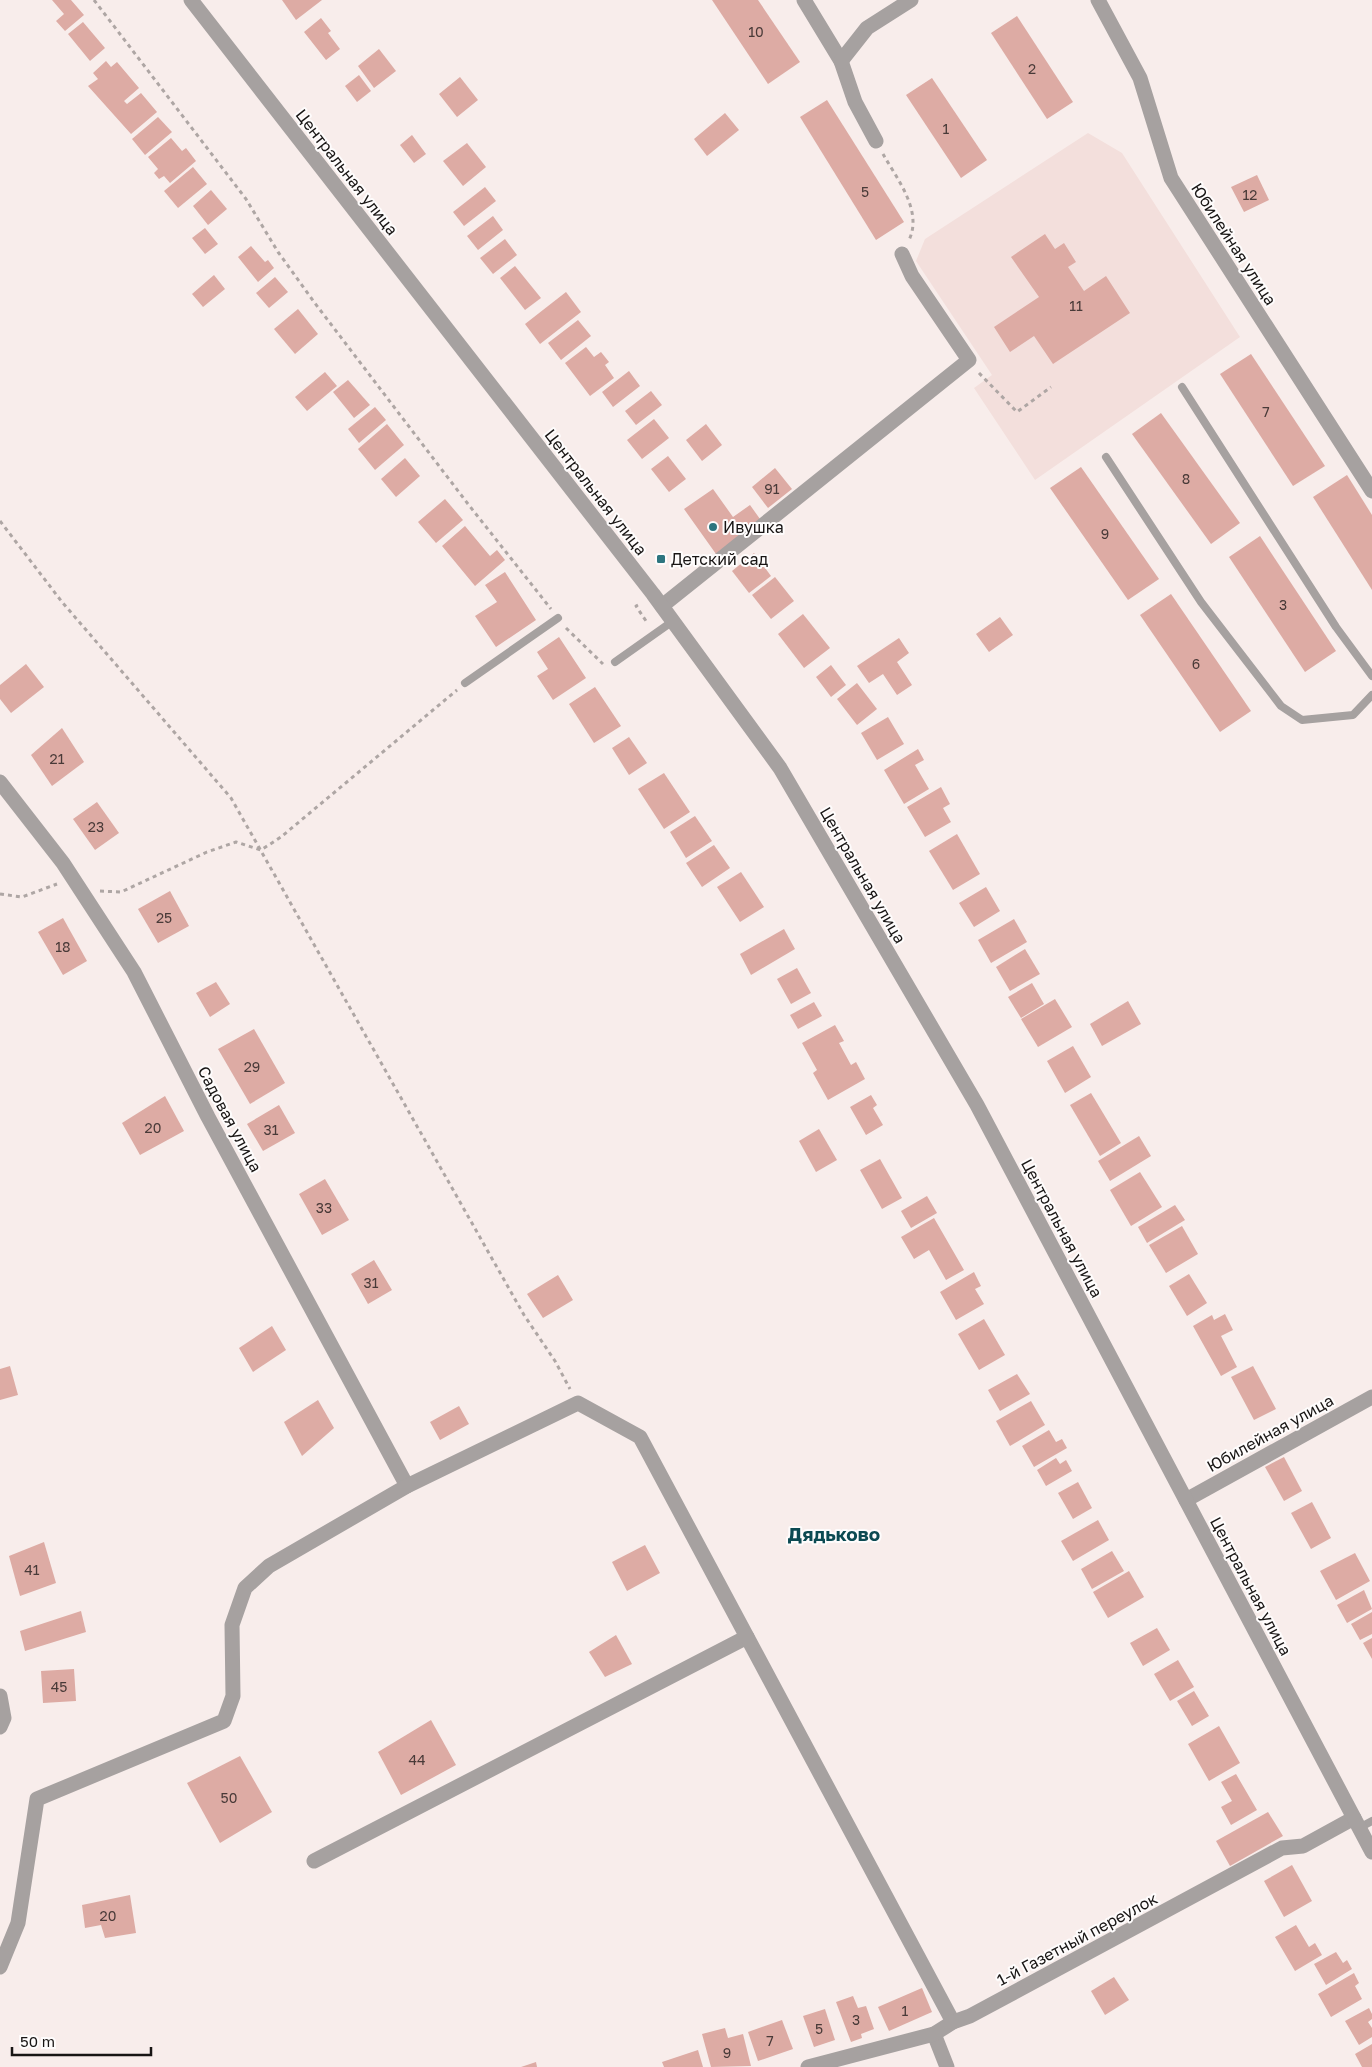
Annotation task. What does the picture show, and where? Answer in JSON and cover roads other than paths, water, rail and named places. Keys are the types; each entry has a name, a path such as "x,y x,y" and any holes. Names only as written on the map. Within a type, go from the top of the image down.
{"street":[{"name":"Центральная улица","path":"191,0 662,606 780,768 977,1106 1186,1500 1362,1822 1372,1852"},
{"path":"804,0 841,62 855,102 876,142"},
{"path":"841,62 866,28 911,0"},
{"name":"Юбилейная улица","path":"1098,0 1140,78 1171,178 1372,491"},
{"path":"662,606 969,360 912,276 902,254"},
{"name":"Садовая улица","path":"0,782 77,884 134,972 208,1116 407,1486"},
{"name":"Юбилейная улица","path":"1186,1500 1372,1397"},
{"path":"0,1967 18,1923 37,1799 224,1721 234,1696 232,1626 245,1588 269,1566 407,1486 578,1403 640,1437 952,2022"},
{"path":"314,1861 747,1637"},
{"path":"0,1696 4,1718 0,1727"},
{"name":"1-й Газетный переулок","path":"808,2067 934,2034 952,2022 970,2016 1282,1848 1303,1846 1362,1822"},
{"path":"934,2034 947,2067"}],"lane":[{"path":"1182,387 1336,627 1372,676"},
{"path":"1106,456 1201,602 1281,706 1302,720 1353,715 1372,695"},
{"path":"465,683 558,618"},
{"path":"615,662 673,621"}],"place":[{"name":"Ивушка","path":"713,527"},
{"name":"Детский сад","path":"661,559"}],"district":[{"name":"Дядьково","path":"834,1533"}]}
